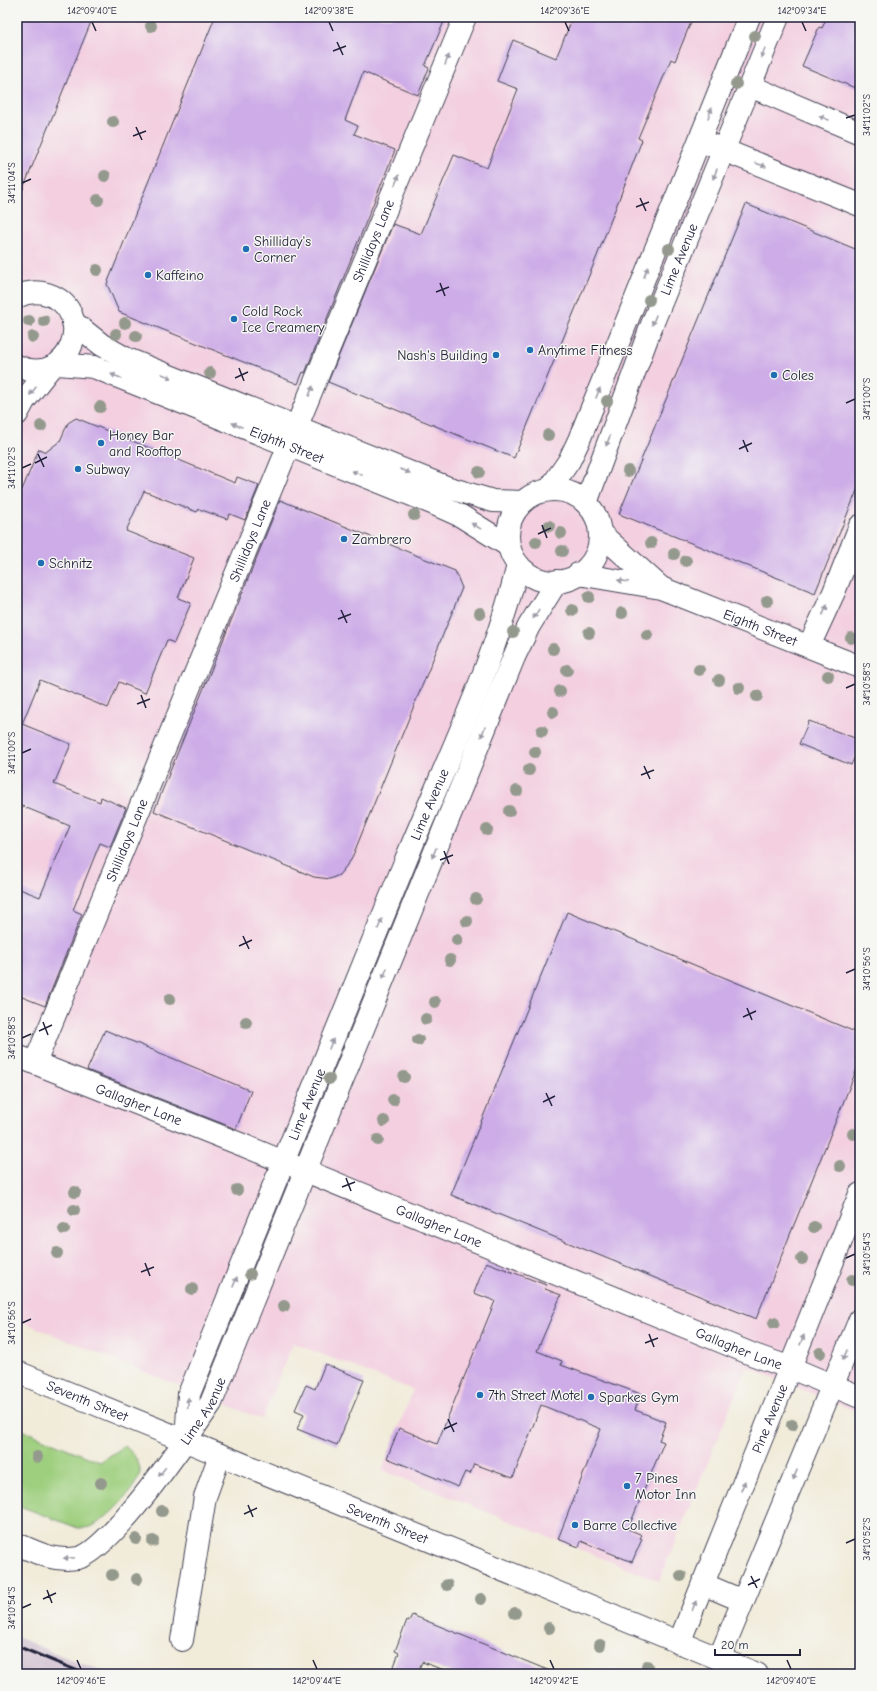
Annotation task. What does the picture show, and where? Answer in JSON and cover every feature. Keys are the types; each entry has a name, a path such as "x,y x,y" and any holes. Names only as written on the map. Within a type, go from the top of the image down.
{"street":[{"name":"Shillidays Lane","path":"26,1059 293,437 465,17"},
{"name":"Lime Avenue","path":"549,490 569,461 579,440 749,17"},
{"name":"Lime Avenue","path":"586,503 648,334 778,17"},
{"path":"750,86 860,133"},
{"path":"699,140 860,205"},
{"path":"17,297 30,292 53,296 69,311 75,334 72,346 66,356 54,366 24,401 17,414"},
{"name":"Eighth Street","path":"73,322 102,345 127,359 461,516 514,556"},
{"name":"Eighth Street","path":"17,366 26,370 38,371 54,366 94,367 293,437 446,487 493,501 523,502"},
{"path":"549,490 563,490 575,495 586,503 593,511 600,533 599,545 595,556 588,566 578,574 557,581 543,580 529,574 514,556 508,534 510,523 515,511 523,502 540,492 549,490"},
{"path":"809,646 834,592 860,526"},
{"name":"Eighth Street","path":"600,533 661,588"},
{"name":"Lime Avenue","path":"186,1442 189,1394 436,785 495,646 514,556"},
{"name":"Eighth Street","path":"578,574 661,588 860,667"},
{"name":"Lime Avenue","path":"186,1442 211,1403 514,657 528,626 557,581"},
{"name":"Gallagher Lane","path":"26,1059 860,1397"},
{"name":"Pine Avenue","path":"679,1643 860,1194"},
{"path":"719,1659 860,1319"},
{"name":"Seventh Street","path":"17,1372 757,1674"},
{"path":"17,1544 52,1559 79,1558 100,1545 118,1528 186,1442"},
{"path":"182,1640 204,1497 220,1455"},
{"path":"703,1584 743,1601"}],"shaded area":[{"path":"17,17 860,17 860,1413 747,1367 659,1581 382,1470 413,1390 293,1343 262,1419 17,1320"},
{"path":"17,1637 74,1661 113,1674 17,1674"}],"green space":[{"path":"17,1428 100,1462 125,1446 139,1465 140,1472 138,1478 122,1501 102,1520 90,1527 78,1528 17,1505"}],"building":[{"path":"17,17 93,17 18,201 17,201"},
{"path":"215,17 446,17 425,66 429,68 418,95 363,72 345,120 358,126 354,134 395,150 305,373 303,372 298,384 119,312 107,284"},
{"path":"573,17 693,17 675,61 671,59 638,138 642,140 595,261 514,458 328,382 393,224 421,234 454,155 487,168 518,89 497,81 513,40 556,58"},
{"path":"827,17 860,17 860,90 802,66 819,27 822,28"},
{"name":"Coles","path":"746,204 860,251 860,483 815,593 619,514"},
{"path":"76,418 235,483 237,477 259,485 245,520 230,514 227,519 199,509 197,512 144,491 126,531 194,558 178,598 191,603 174,643 167,640 145,693 119,682 108,708 40,680 22,724 71,744 54,784 100,802 101,797 126,808 110,847 100,843 73,910 82,914 45,1006 17,995 17,888 40,897 70,826 17,804 17,488 22,490 39,449 46,452 60,441 68,423"},
{"path":"280,500 455,571 462,588 351,860 339,875 330,879 314,877 154,811"},
{"path":"809,721 860,740 860,745 851,765 799,744"},
{"path":"567,912 860,1034 860,1061 756,1319 451,1195"},
{"path":"105,1030 251,1091 236,1129 87,1070"},
{"path":"486,1262 546,1285 545,1289 561,1295 537,1351 562,1361 561,1365 641,1394 635,1410 666,1422 659,1440 664,1442 628,1529 642,1535 640,1538 642,1539 632,1562 581,1541 579,1547 558,1539 601,1429 541,1405 513,1478 474,1464 470,1474 465,1472 458,1487 387,1458 399,1428 437,1444 495,1301 474,1293"},
{"path":"325,1364 364,1380 337,1445 297,1429 304,1414 295,1410 306,1385 315,1389"},
{"path":"412,1615 555,1673 455,1674 422,1662 417,1674 391,1674 399,1653 395,1651 407,1620 409,1621"}],"railway":[{"path":"17,1646 85,1674"}],"place":[{"name":"Shilliday's Corner","path":"246,249"},
{"name":"Kaffeino","path":"148,275"},
{"name":"Cold Rock Ice Creamery","path":"234,319"},
{"name":"Anytime Fitness","path":"530,350"},
{"name":"Nash's Building","path":"496,355"},
{"name":"Coles","path":"774,375"},
{"name":"Honey Bar and Rooftop","path":"101,443"},
{"name":"Subway","path":"78,469"},
{"name":"Zambrero","path":"344,539"},
{"name":"Schnitz","path":"41,563"},
{"name":"7th Street Motel","path":"480,1395"},
{"name":"Sparkes Gym","path":"591,1397"},
{"name":"7 Pines Motor Inn","path":"627,1486"},
{"name":"Barre Collective","path":"575,1525"}]}
